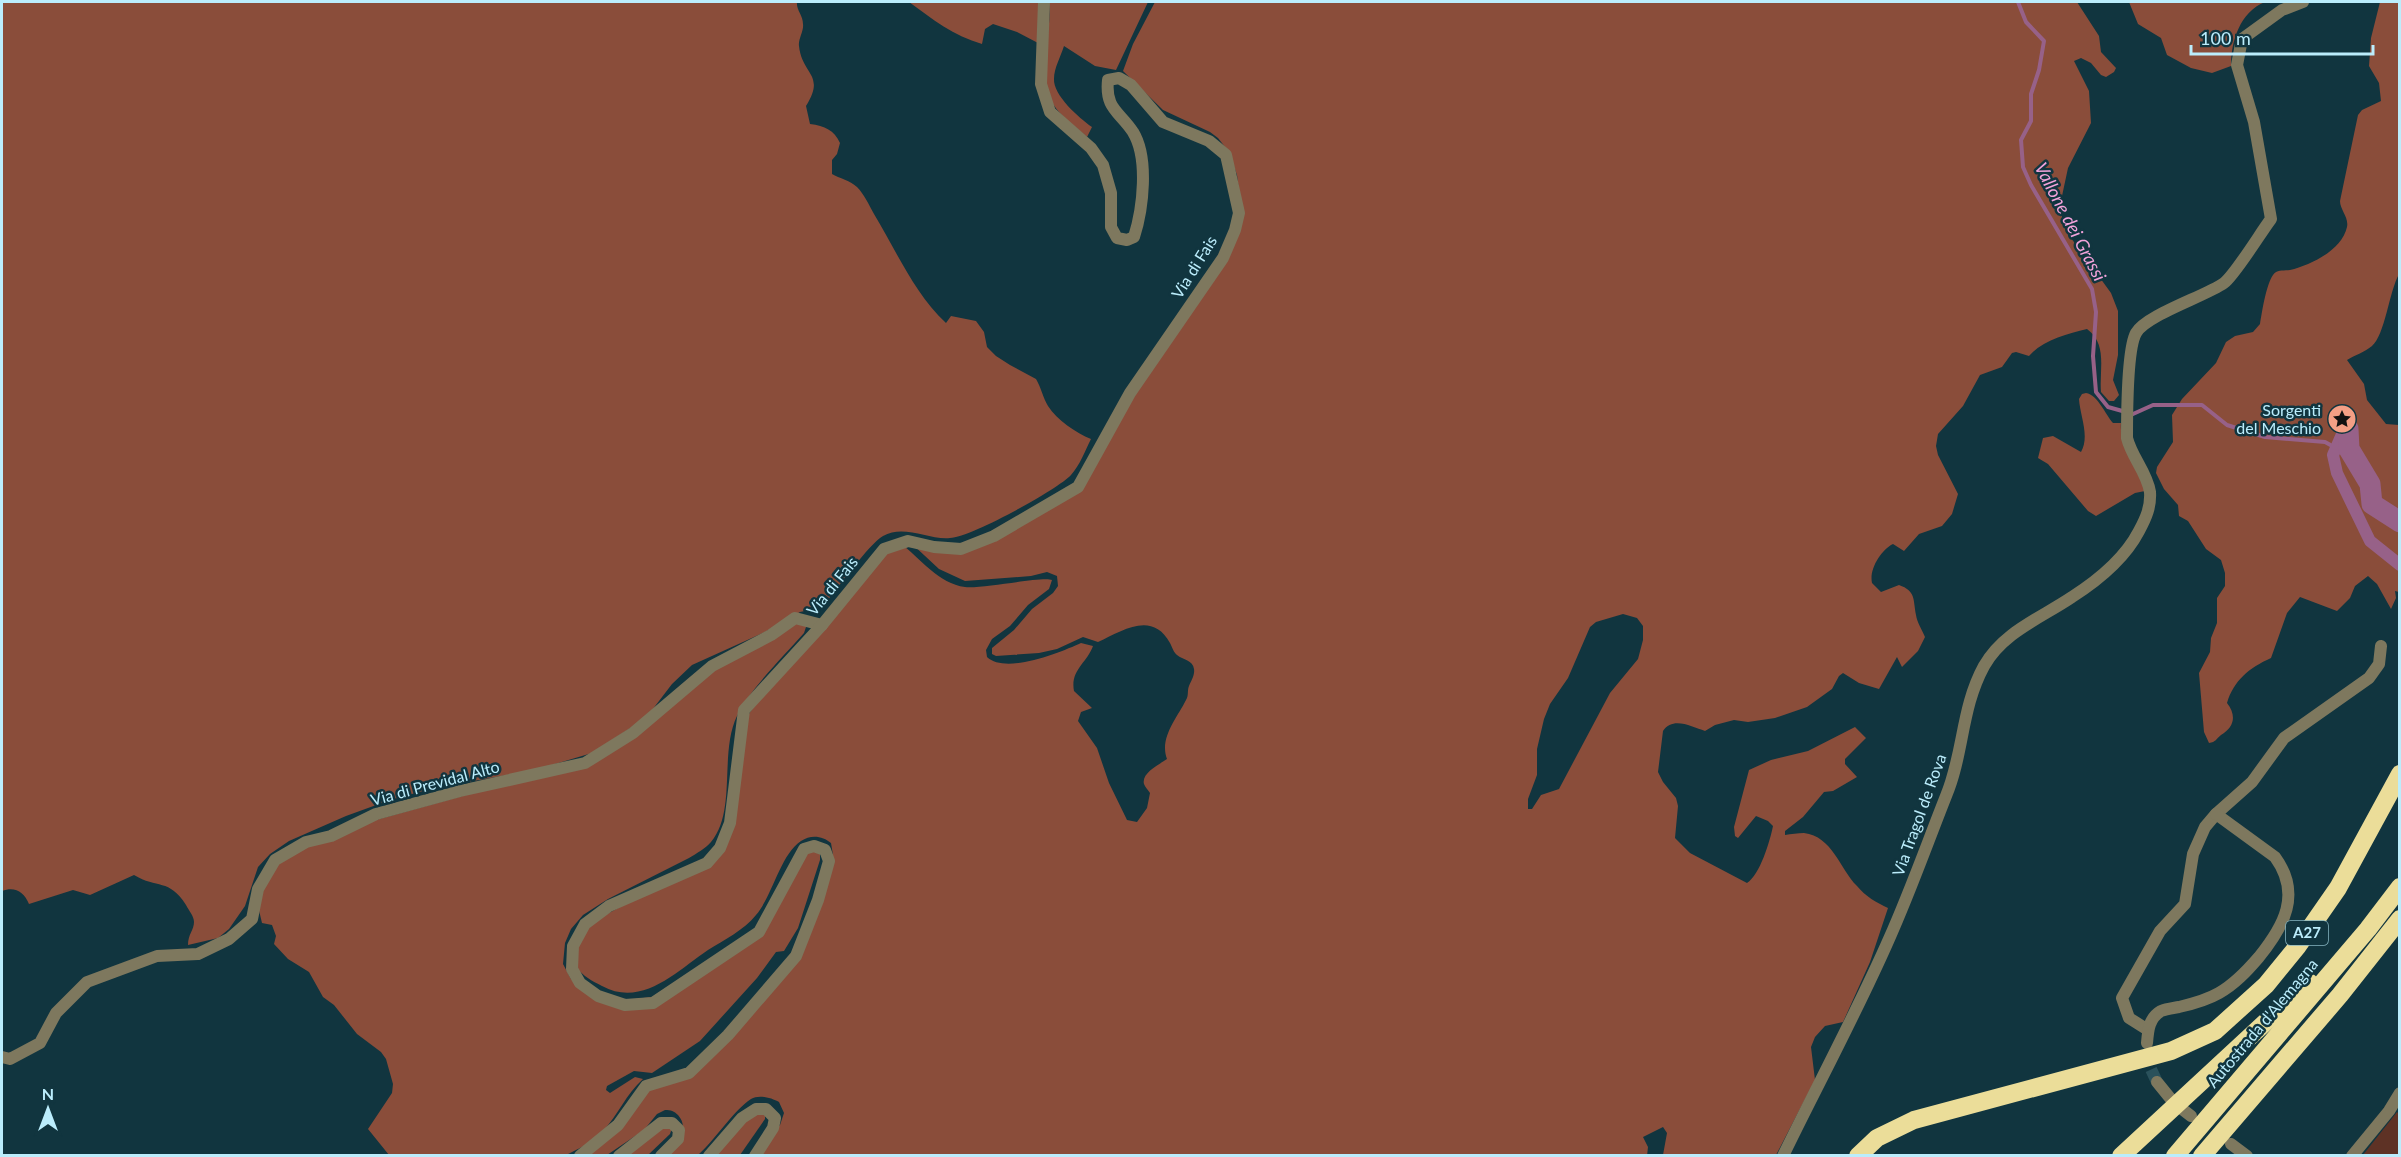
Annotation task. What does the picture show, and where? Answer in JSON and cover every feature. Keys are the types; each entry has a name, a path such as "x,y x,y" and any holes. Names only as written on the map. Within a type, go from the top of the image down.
{"highway":[{"name":"A27","path":"1859,1155 1876,1138 1914,1120 2171,1051 2215,1031 2266,986 2297,947 2338,888 2400,774"},
{"name":"Autostrada d'Alemagna","path":"2175,1155 2368,928 2400,887"},
{"path":"2202,1155 2340,995 2400,919"},
{"name":"A27","path":"2121,1155 2368,928"}],"street":[{"name":"Via di Fais","path":"580,1155 618,1125 646,1086 688,1073 728,1035 795,956 818,900 829,861 825,850 814,846 804,849 759,932 652,1003 625,1005 598,996 580,983 572,969 573,946 585,924 609,906 707,862 720,848 730,824 744,710 822,625 884,549 908,541 934,547 961,549 994,536 1078,487 1130,393 1223,258 1235,230 1239,213 1226,155 1209,141 1163,122 1131,85 1119,78 1108,80 1107,95 1114,112 1133,133 1144,167 1138,225 1134,237 1127,240 1117,238 1110,227 1111,193 1103,165 1091,148 1050,112 1041,84 1044,2"},
{"name":"Via Tragol de Rova","path":"1783,1155 1889,940 1951,784 1959,755 1965,714 1985,664 2008,636 2073,597 2104,573 2133,543 2147,516 2150,501 2149,490 2144,474 2130,451 2127,438 2131,356 2135,335 2138,329 2151,320 2226,282 2271,219 2254,122 2237,65 2242,39 2282,10 2303,2"},
{"name":"Via di Previdal Alto","path":"2,1058 10,1059 40,1043 56,1013 87,982 157,956 198,954 229,939 252,919 258,889 274,860 306,842 331,836 376,814 460,791 585,763 633,733 712,666 771,634 795,618 822,625"},
{"path":"2216,814 2275,857 2282,867 2288,884 2289,899 2281,927 2253,964 2234,984 2217,994 2161,1011 2150,1023 2148,1036 2129,1018 2122,998 2160,931 2185,904 2193,854 2205,827 2216,814 2252,782 2284,738 2369,678 2379,664 2381,646"},
{"path":"2157,1082 2170,1098"},
{"path":"2352,1155 2400,1093"},
{"path":"709,1155 742,1118 756,1109 766,1109 775,1118 774,1128 755,1155"},
{"path":"619,1155 661,1123 672,1122 679,1130 678,1139 661,1155"},
{"path":"2231,1144 2247,1155"}],"shaded area":[{"path":"2,2 797,2 803,24 799,43 801,56 811,75 814,87 806,106 810,124 828,129 840,143 837,154 832,160 832,174 852,183 860,190 924,299 946,323 951,316 976,321 984,332 987,347 996,356 1036,379 1046,403 1056,416 1073,430 1091,439 1080,462 1063,482 994,522 961,536 950,538 908,532 883,536 862,557 826,602 818,608 800,612 765,632 692,665 672,684 646,718 592,753 535,770 434,788 390,800 289,841 270,854 258,867 245,906 229,929 218,938 188,945 194,920 180,897 168,887 134,875 90,895 73,890 29,904 18,891 11,889 2,891"},
{"path":"909,2 1038,2 1038,43 1017,32 993,24 985,29 982,44 972,41 935,21"},
{"path":"1049,2 1148,2 1116,70 1095,66 1064,46 1055,71 1055,85 1068,106 1092,127 1087,137 1060,113 1048,93 1045,68"},
{"path":"1155,2 2077,2 2099,36 2101,52 2116,68 2106,77 2101,75 2091,63 2081,58 2074,61 2089,91 2091,123 2068,168 2062,196 2062,221 2071,238 2111,293 2118,311 2118,355 2113,380 2119,395 2114,401 2109,401 2101,392 2100,350 2094,335 2087,329 2048,342 2029,356 2012,353 2002,367 1980,375 1963,406 1938,434 1936,446 1938,455 1958,494 1952,514 1942,526 1919,534 1904,551 1893,544 1877,560 1872,572 1872,583 1881,592 1899,585 1911,593 1917,620 1925,637 1918,651 1902,667 1897,657 1879,689 1859,683 1843,673 1832,689 1807,707 1775,718 1748,722 1734,720 1715,725 1705,731 1677,723 1663,731 1658,772 1676,798 1678,806 1675,838 1690,853 1747,883 1760,865 1773,826 1756,816 1738,838 1735,836 1734,827 1749,770 1771,760 1808,751 1855,727 1866,738 1845,759 1845,764 1857,777 1833,791 1824,792 1803,817 1785,831 1785,835 1804,833 1822,840 1835,854 1860,890 1888,908 1870,962 1843,1022 1825,1026 1815,1037 1811,1047 1815,1080 1776,1155 1663,1155 1667,1133 1663,1127 1643,1137 1648,1147 1647,1156 753,1155 780,1125 784,1113 779,1102 762,1097 751,1099 745,1104 698,1155 662,1155 679,1137 683,1126 677,1114 665,1110 657,1114 644,1130 607,1155 589,1155 647,1091 692,1068 788,964 829,871 833,855 831,843 817,837 809,837 801,841 782,865 762,907 751,920 740,930 671,976 645,990 631,993 617,992 591,980 576,967 574,946 585,926 690,869 721,847 743,727 750,712 869,564 900,543 938,576 956,585 973,587 1052,580 1049,589 1028,605 1010,626 992,639 986,650 987,657 1007,664 1020,663 1061,652 1081,643 1093,646 1074,678 1074,691 1092,708 1081,712 1078,721 1097,748 1109,783 1127,820 1137,822 1147,808 1150,793 1144,785 1145,776 1167,759 1165,743 1187,698 1194,673 1192,664 1176,654 1163,633 1155,627 1146,625 1127,629 1098,642 1083,637 1057,649 1039,653 996,656 992,654 992,648 1014,630 1032,609 1053,593 1058,586 1057,576 1047,572 1031,576 965,581 939,569 910,542 969,544 1075,485 1223,254 1240,198 1237,175 1229,152 1210,132 1163,110 1123,71 1133,44","holes":["1623,614 1637,618 1643,626 1643,640 1638,659 1610,693 1559,789 1541,795 1532,809 1528,809 1528,799 1537,775 1537,749 1544,719 1550,704 1568,678 1590,627 1596,622"]},
{"path":"2129,2 2265,2 2256,7 2243,20 2235,37 2231,66 2212,73 2191,68 2167,55 2161,38 2138,24"},
{"path":"2380,2 2399,2 2399,274 2384,323 2376,340 2372,346 2347,360 2364,384 2367,400 2386,424 2399,425 2399,592 2395,591 2396,598 2391,609 2377,584 2368,576 2355,586 2350,598 2337,611 2300,597 2287,613 2271,658 2243,676 2230,695 2227,703 2233,717 2231,725 2216,740 2209,743 2204,732 2199,673 2210,652 2211,638 2217,623 2217,598 2225,586 2225,573 2221,560 2206,549 2188,521 2179,516 2178,505 2164,489 2156,473 2157,467 2173,442 2172,415 2182,399 2216,363 2226,342 2235,336 2253,332 2260,324 2266,292 2273,275 2279,271 2298,268 2316,260 2339,243 2344,235 2347,223 2340,201 2358,115 2362,110 2381,101 2379,83 2369,66 2371,38"},
{"path":"2086,393 2098,401 2113,423 2121,423 2123,442 2145,491 2135,493 2096,516 2088,511 2048,464 2038,458 2043,438 2053,436 2081,452 2085,433 2079,399 2082,394"},
{"path":"795,618 807,624 804,633 758,684 737,716 729,747 724,814 711,842 689,858 608,899 583,915 571,929 565,943 563,964 571,979 607,1002 652,997 758,927 808,849 820,854 820,860 798,928 784,951 776,952 757,978 700,1041 652,1073 634,1071 607,1086 606,1090 610,1093 635,1077 643,1079 603,1131 580,1148 564,1156 389,1155 368,1129 392,1093 393,1084 386,1059 381,1052 357,1034 334,1005 323,997 309,972 288,959 274,944 276,936 272,925 262,923 257,902 264,871 325,834 596,759 694,674"},
{"path":"759,1111 765,1119 740,1155 712,1156 751,1115"},
{"path":"2397,1112 2399,1114 2399,1155 2363,1155"},
{"path":"660,1127 672,1128 670,1134 648,1155 623,1156"}],"waterway":[{"name":"Vallone dei Grassi","path":"2018,2 2026,22 2044,41 2039,70 2031,94 2031,121 2021,140 2023,167 2031,185 2092,289 2096,312 2093,356 2096,392 2108,407 2133,414 2153,405 2202,405 2227,425 2265,437 2325,442 2356,459"},
{"path":"2342,419 2343,432 2333,455 2337,473 2370,541 2400,565"},
{"path":"2342,419 2348,429 2349,449 2370,484 2372,504 2400,522"}],"tunnel":[{"path":"2148,1052 2149,1065 2157,1082"}],"place":[{"name":"Sorgenti del Meschio","path":"2342,419"}]}
